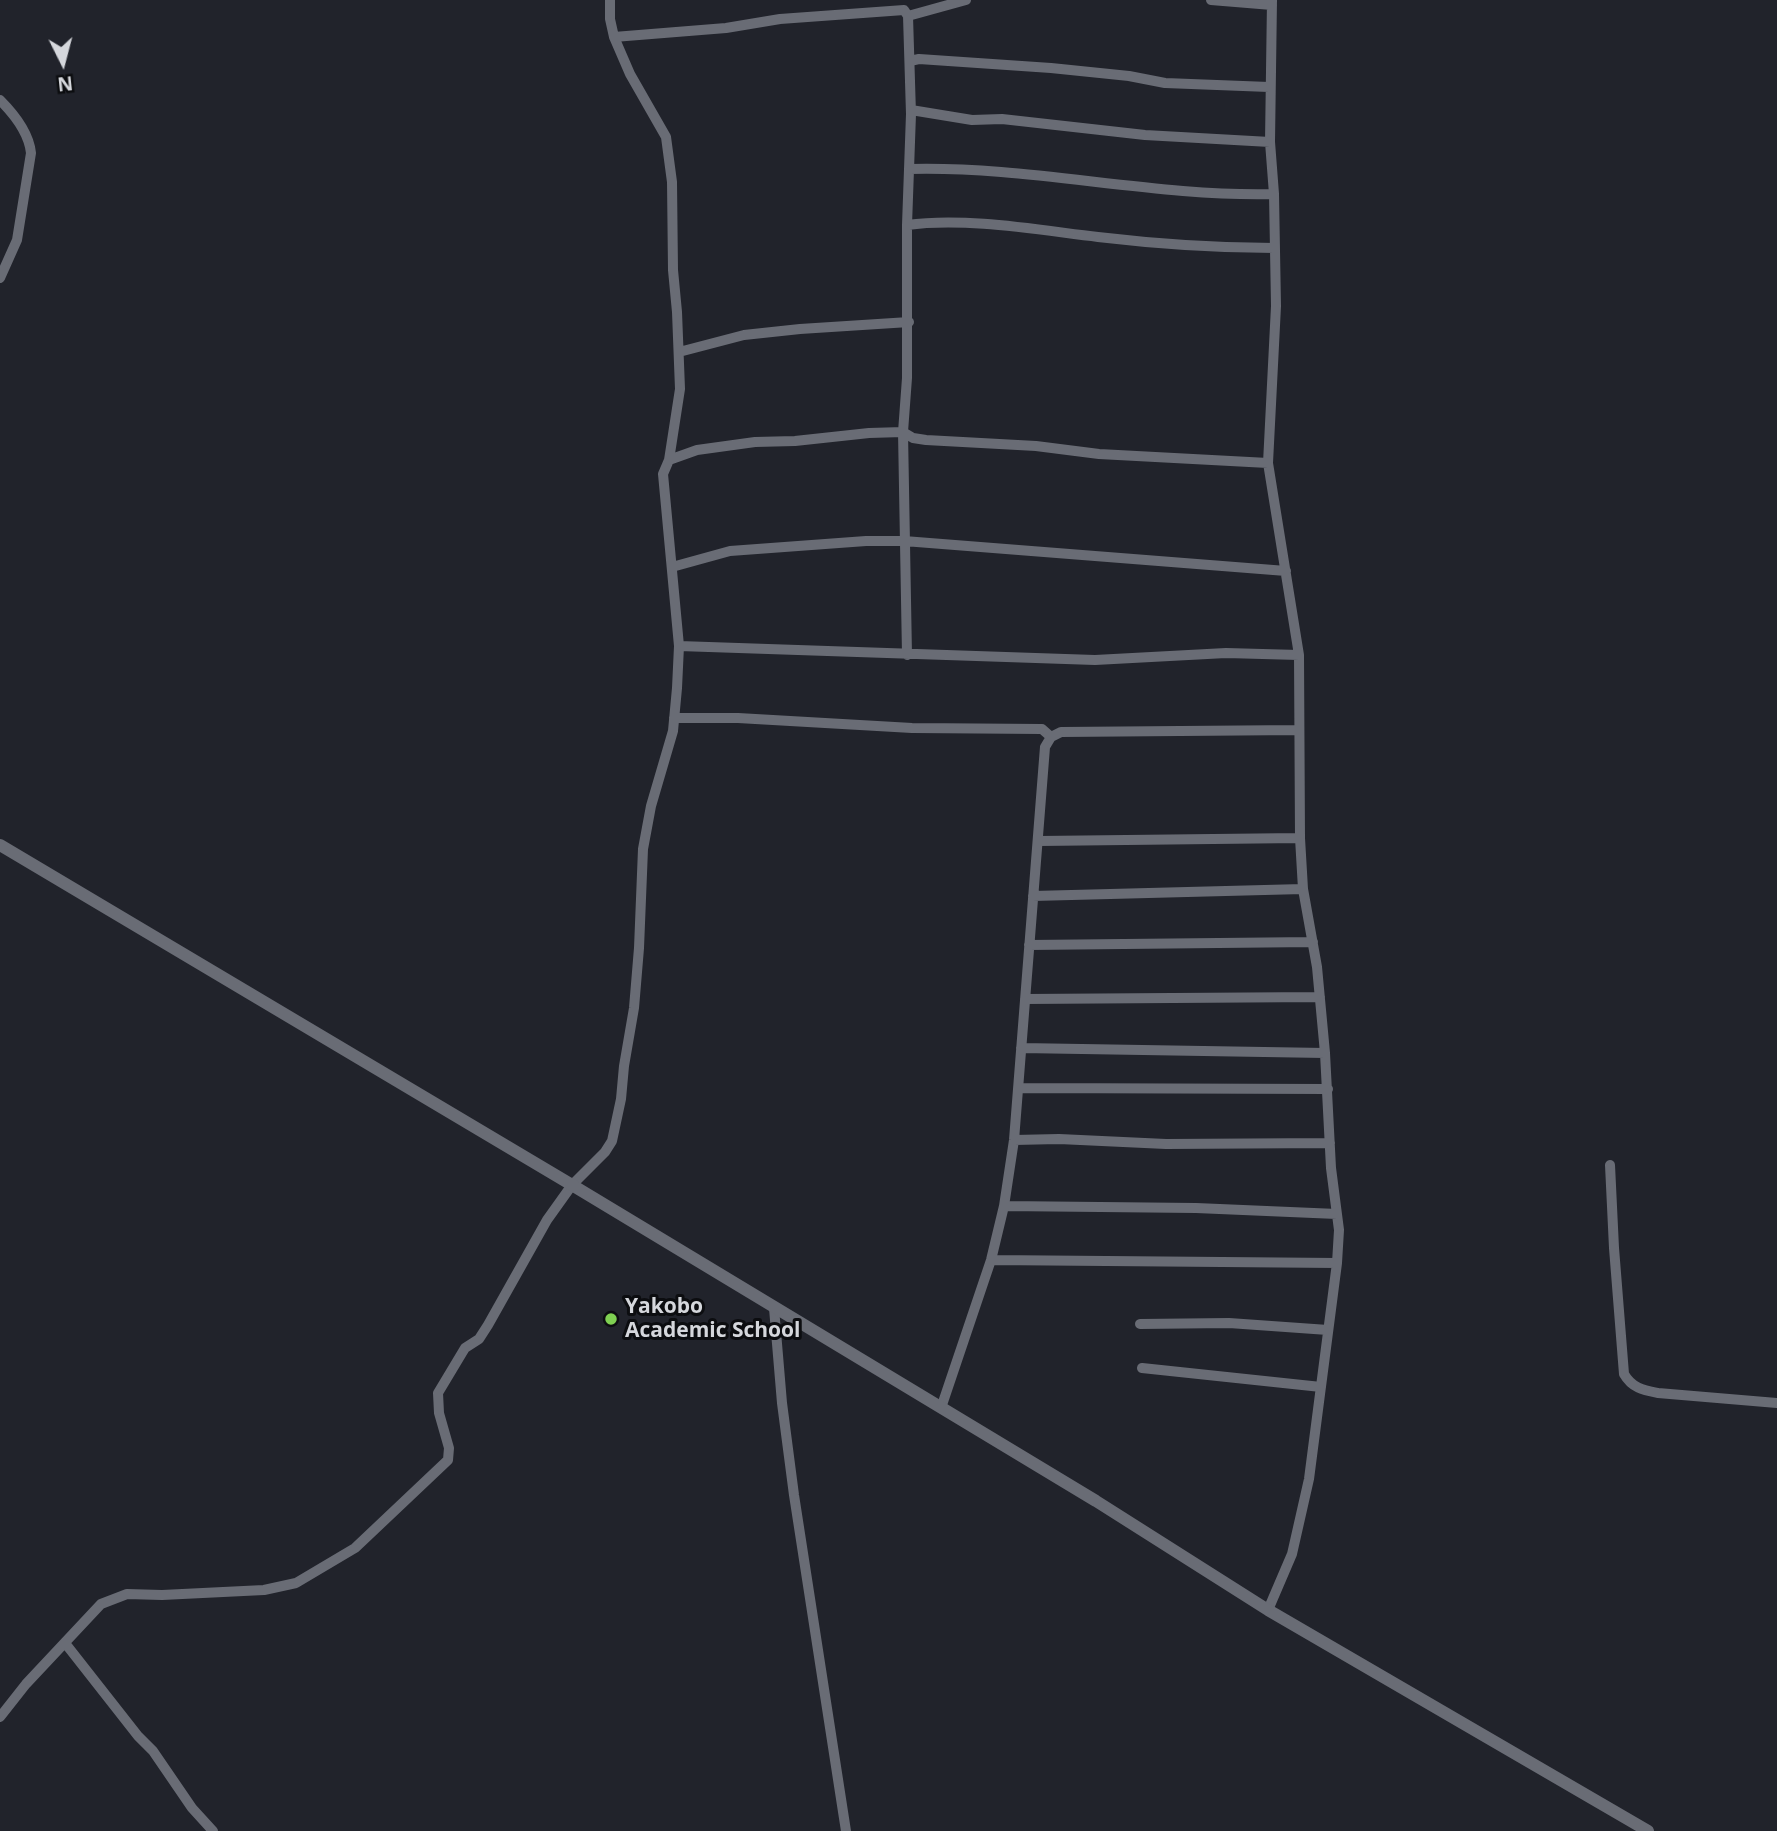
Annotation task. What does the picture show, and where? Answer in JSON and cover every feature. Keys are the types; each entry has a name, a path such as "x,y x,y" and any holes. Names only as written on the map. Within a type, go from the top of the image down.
{"street":[{"path":"0,1717 87,1617 101,1604 117,1596 240,1592 283,1587 296,1583 355,1548 448,1460 449,1448 439,1413 438,1393 465,1348 479,1339 488,1325 547,1220 572,1185 605,1152 612,1141 634,1009 646,827 666,760 674,718 679,646 663,474 669,460 680,389 673,270 672,182 668,144 663,130 630,74 614,37 610,0"},
{"path":"908,16 966,0"},
{"path":"1210,0 1272,2 1269,87 1276,306 1268,463 1298,655 1303,889 1314,942 1320,997 1339,1230 1309,1479 1297,1539 1268,1610"},
{"path":"614,37 726,28 780,19 904,10 908,16 911,110 906,225 909,322 903,432 907,655"},
{"path":"910,61 1051,68 1129,76 1165,83 1269,87"},
{"path":"0,100 24,130 30,143 17,240 0,278"},
{"path":"911,110 972,120 1002,119 1145,135 1270,142"},
{"path":"910,169 951,168 1187,191 1238,195 1274,194"},
{"path":"906,225 937,221 1021,227 1200,247 1274,248"},
{"path":"679,352 744,335 909,322"},
{"path":"669,460 697,450 755,442 795,442 869,433 903,432 913,438 926,440 1036,446 1099,454 1268,463"},
{"path":"672,567 730,551 866,541 904,541 1286,571"},
{"path":"679,646 1095,660 1226,653 1298,655"},
{"path":"674,718 786,720 912,728 1042,729 1051,737"},
{"path":"942,1408 991,1259 1004,1206 1019,1088 1045,747 1051,737 1061,732 1299,730"},
{"path":"1038,841 1300,838"},
{"path":"0,845 942,1408 1268,1610 1644,1830"},
{"path":"1033,896 1303,889"},
{"path":"1029,945 1314,942"},
{"path":"1025,999 1320,997"},
{"path":"1021,1048 1325,1053"},
{"path":"1019,1088 1328,1089"},
{"path":"1014,1140 1059,1139 1166,1144 1330,1143"},
{"path":"1610,1166 1624,1374 1629,1384 1658,1393 1777,1403"},
{"path":"1004,1206 1196,1208 1337,1214"},
{"path":"991,1259 1337,1263"},
{"path":"774,1308 782,1403 794,1495 846,1831"},
{"path":"1140,1324 1229,1322 1328,1330"},
{"path":"1142,1368 1321,1387"},
{"path":"65,1643 138,1737 153,1751 192,1808 213,1831"}],"place":[{"name":"Yakobo Academic School","path":"611,1319"}]}
